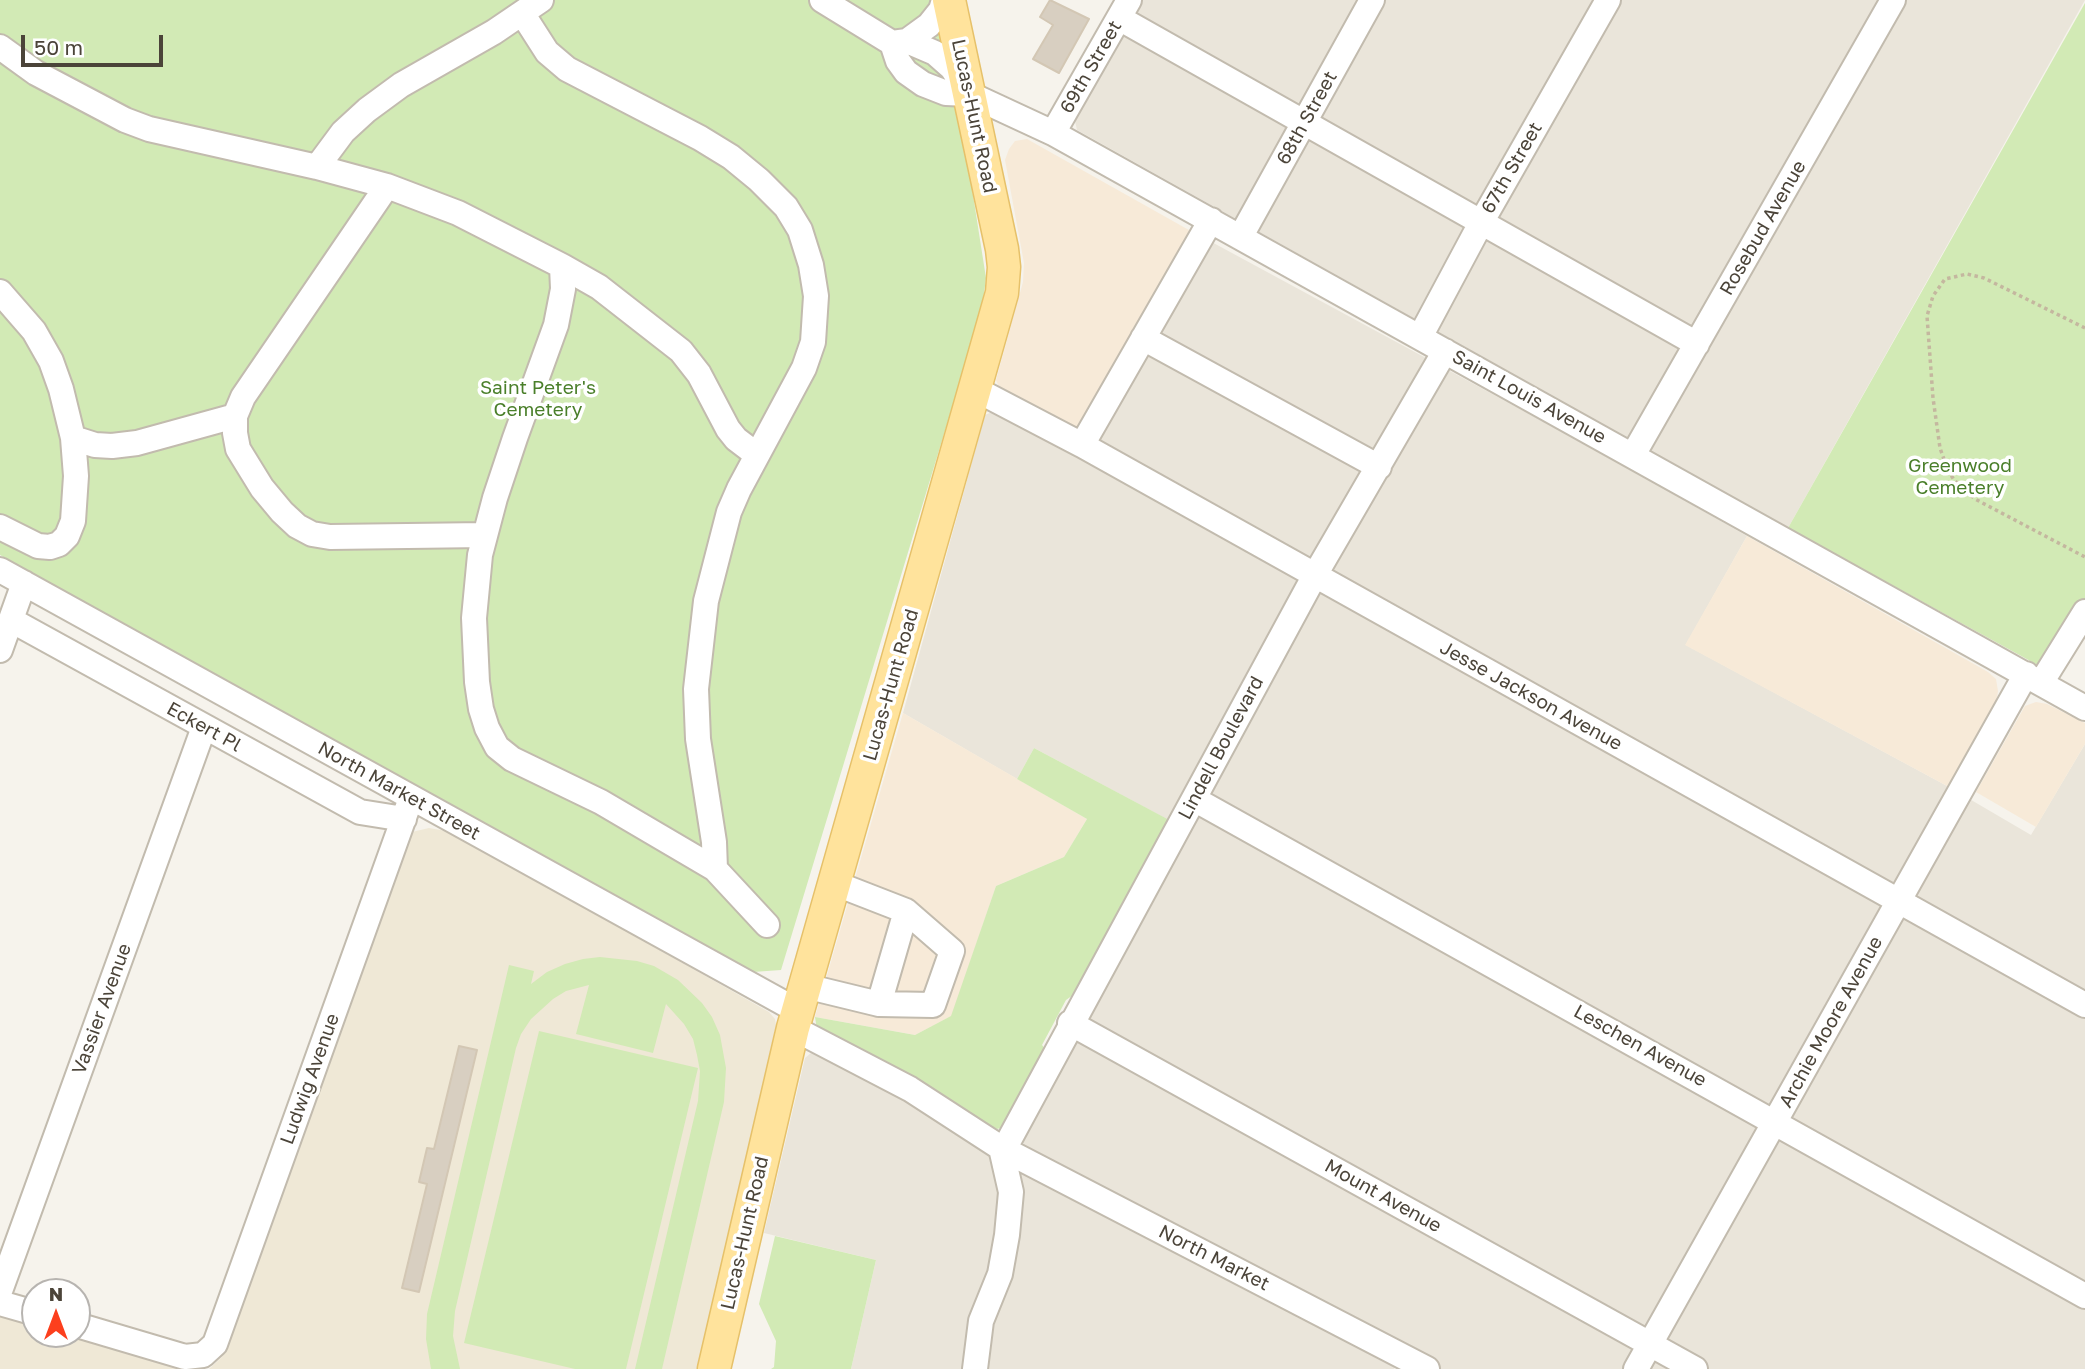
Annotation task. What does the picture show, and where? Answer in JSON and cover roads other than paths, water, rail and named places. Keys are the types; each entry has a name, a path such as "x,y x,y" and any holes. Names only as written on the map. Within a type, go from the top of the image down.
{"main road":[{"name":"Lucas-Hunt Road","path":"714,1369 798,1008 999,304 1004,267 949,0"}],"street":[{"path":"822,0 900,42 929,25 944,0"},
{"name":"68th Street","path":"1241,236 1372,0"},
{"name":"67th Street","path":"1420,337 1482,221 1608,0"},
{"name":"Rosebud Avenue","path":"1633,455 1893,0"},
{"path":"317,167 343,132 367,110 521,8 547,52 567,69 701,138 731,157 786,207 800,230 811,265 816,296 813,342 804,369 757,454 729,512 706,601 696,689 698,739 715,842 715,869"},
{"path":"1124,9 1304,124 1482,221 1697,344"},
{"name":"69th Street","path":"1053,133 1124,9"},
{"name":"Saint Louis Avenue","path":"900,42 898,61 906,72 923,84 946,93 970,94 1053,133 2085,708"},
{"path":"0,47 36,73 125,120 149,129 317,167 387,186 458,213 562,266 599,287 681,351 699,374 728,429 736,439 757,454"},
{"path":"387,186 243,397 236,416 235,433 239,449 262,488 282,512 305,530 330,537 485,535"},
{"path":"1082,445 1211,220"},
{"path":"562,266 563,289 556,324 515,438 480,555 474,618 481,709 497,747 512,760 601,802 715,869 767,925"},
{"path":"0,292 34,331 51,361 73,438 75,498 73,521 67,536 59,544 50,547 38,546 0,527"},
{"path":"1143,338 1379,467"},
{"name":"Lindell Boulevard","path":"1001,1148 1008,1142 1070,1023 1315,575 1446,351"},
{"name":"Jesse Jackson Avenue","path":"975,388 1082,445 2085,1005"},
{"path":"73,438 95,445 137,443 236,416"},
{"name":"North Market Street","path":"0,570 408,809 798,1008 910,1090 1001,1148"},
{"path":"0,650 24,583"},
{"name":"Archie Moore Avenue","path":"1636,1369 1898,901 2034,678 2085,612"},
{"name":"Eckert Pl","path":"10,620 360,812 408,809"},
{"name":"Vassier Avenue","path":"0,1291 204,727"},
{"name":"Leschen Avenue","path":"1194,799 2085,1296"},
{"name":"Ludwig Avenue","path":"91,1329 185,1357 203,1355 215,1345 408,809"},
{"path":"798,1008 879,1004 933,1005 952,951 906,911 834,883"},
{"path":"879,1004 906,911"},
{"name":"Mount Avenue","path":"1070,1023 1695,1369"},
{"path":"975,1369 981,1321 1000,1274 1007,1235 1011,1192 1001,1148"},
{"name":"North Market","path":"1001,1148 1427,1369"},
{"path":"0,1303 21,1309"}],"park label":[{"name":"Saint Peter's Cemetery","path":"538,399"},
{"name":"Greenwood Cemetery","path":"1960,477"}]}
